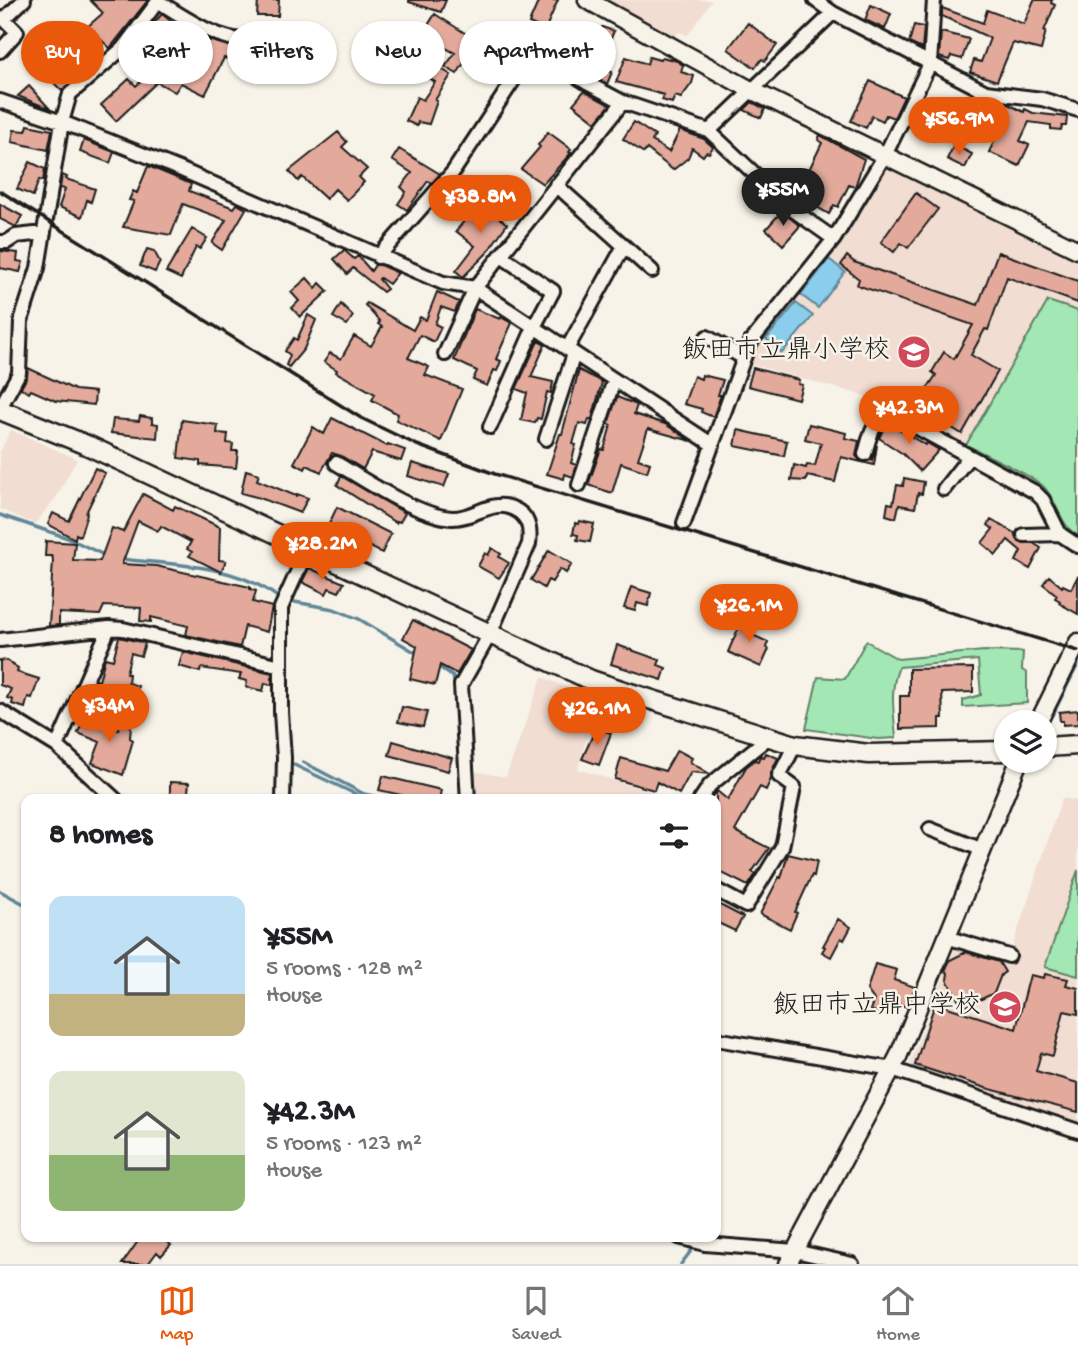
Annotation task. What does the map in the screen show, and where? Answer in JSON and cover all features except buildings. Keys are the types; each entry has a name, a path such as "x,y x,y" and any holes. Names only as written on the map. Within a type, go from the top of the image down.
{"main road":[{"path":"0,409 89,446 591,680 795,745 879,754 994,751"},
{"path":"1057,746 1078,745"}],"street":[{"path":"0,51 17,32 4,19 24,0"},
{"path":"587,0 751,90 1078,250"},
{"path":"814,0 833,13 986,92 1042,99 1078,110"},
{"path":"684,523 750,344 834,239 885,155 930,64 934,0"},
{"path":"0,409 19,373 21,321 38,268 62,122 70,94 121,49 159,1 192,23 227,35"},
{"path":"709,131 833,13"},
{"path":"378,257 453,172 534,48 587,83 623,102 709,131 793,210 834,239"},
{"path":"0,101 62,122 177,168 443,284 475,288 713,445"},
{"path":"445,354 475,288 623,102"},
{"path":"556,185 652,271"},
{"path":"0,242 7,242 16,236 44,233"},
{"path":"547,439 571,351 624,246"},
{"path":"490,427 534,327 553,291 501,256"},
{"path":"706,338 744,358"},
{"path":"579,485 614,380"},
{"path":"865,454 876,423 892,414 1035,492 1060,534 1078,545"},
{"path":"944,489 969,457"},
{"path":"337,463 410,505 434,515 453,518 468,516 494,506 506,505 524,516 531,530 529,544 490,634 461,685 468,794"},
{"path":"1024,535 1060,534"},
{"path":"283,794 285,758 281,712 281,608 308,548"},
{"path":"0,640 110,628 160,636 281,666"},
{"path":"57,746 110,628"},
{"path":"1044,710 1078,642"},
{"path":"0,711 57,746 109,794"},
{"path":"703,794 710,785 769,737"},
{"path":"721,893 746,906 782,847 794,787 779,776 795,745"},
{"path":"792,1258 892,1069 1014,773"},
{"path":"930,829 983,850"},
{"path":"946,937 1009,956"},
{"path":"721,1040 892,1069 1078,1131"},
{"path":"698,1242 792,1258 852,1264"}],"shaded area":[{"path":"599,0 712,0 688,35 678,32 673,43"},
{"name":"飯田市立鼎小学校","path":"885,160 1038,237 1038,242 1078,262 1078,542 1065,534 1045,498 869,397 746,363 754,342"},
{"path":"11,430 77,459 57,496 35,524 0,509 0,452"},
{"path":"542,677 596,700 578,769 657,794 473,794 472,771 506,777"},
{"name":"飯田市立鼎中学校","path":"1062,798 1078,801 1078,1125 914,1069 910,1063 961,933 1011,951"}],"green space":[{"path":"1048,301 1078,311 1078,536 1067,526 1053,500 1038,482 966,445"},
{"path":"866,641 898,659 984,651 1023,652 1022,670 1027,673 1027,703 963,707 963,700 981,695 978,660 899,667 893,693 896,738 878,739 806,729 818,677 845,679"},
{"path":"1078,870 1078,976 1045,967"}],"water":[{"path":"829,259 845,272 818,308 801,295"},
{"path":"796,303 813,316 782,353 766,339"}],"waterway":[{"path":"0,515 68,538 106,556"},
{"path":"120,559 224,572 244,578 280,599"},
{"path":"289,601 334,609 359,619 418,654"},
{"path":"1055,710 1078,664"},
{"path":"437,665 453,677 456,687"},
{"path":"459,758 461,794"},
{"path":"303,762 364,794"},
{"path":"290,763 355,794"},
{"path":"0,891 21,902"},
{"path":"681,1264 694,1247"}],"railway":[{"path":"0,191 361,418 417,445 495,474 1078,651"}],"place":[{"name":"飯田市立鼎小学校","path":"914,352"},
{"name":"飯田市立鼎中学校","path":"1005,1007"}]}
